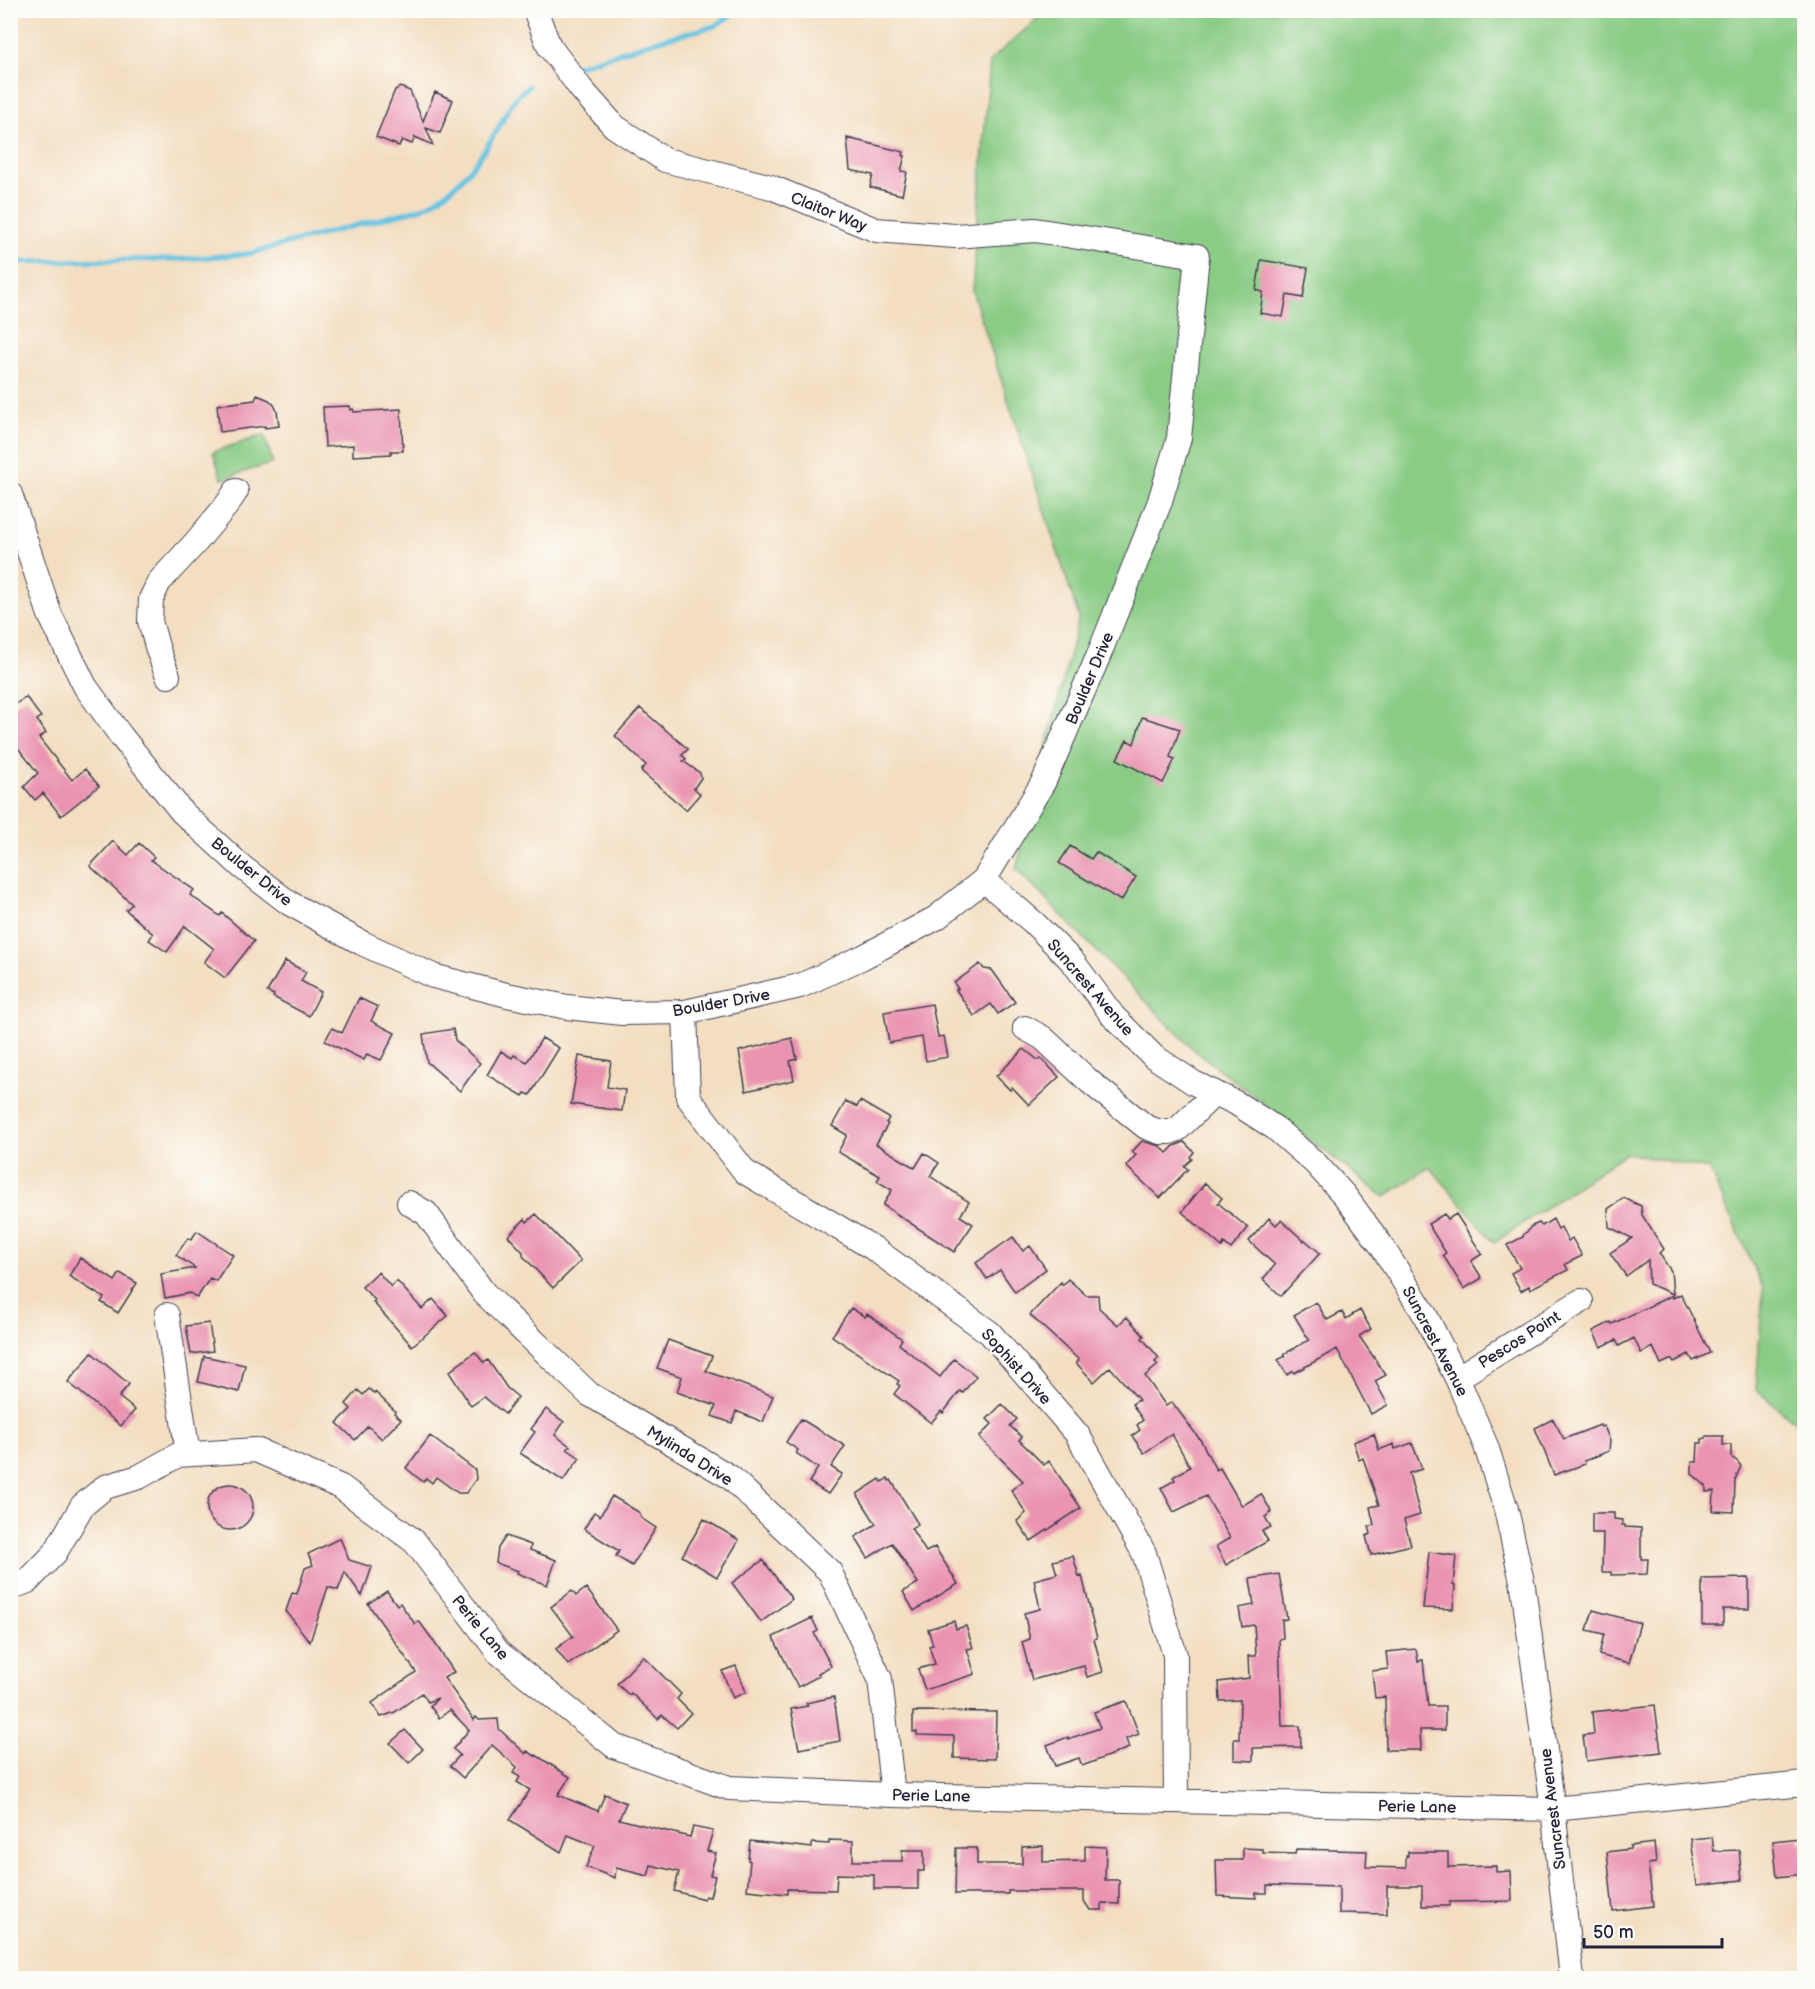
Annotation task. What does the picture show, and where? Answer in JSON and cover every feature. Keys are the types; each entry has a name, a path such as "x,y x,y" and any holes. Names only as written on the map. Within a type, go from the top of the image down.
{"street":[{"name":"Claitor Way","path":"535,10 549,46 582,90 614,126 665,160 771,187 876,230 955,236 1035,230 1197,256"},
{"name":"Boulder Drive","path":"10,494 50,615 85,686 121,736 182,812 251,874 289,903 362,943 433,976 507,995 567,1007 621,1013 685,1012 800,986 863,957 936,918 984,880 1044,781 1098,657 1159,504 1179,438 1197,256"},
{"path":"168,676 150,621 151,599 159,582 190,549 236,491"},
{"name":"Suncrest Avenue","path":"984,880 1033,922 1073,962 1113,1016 1153,1056 1194,1083 1236,1104 1275,1128 1315,1163 1345,1196 1381,1245 1424,1313 1457,1378 1486,1446 1506,1509 1522,1586 1572,1978"},
{"name":"Sophist Drive","path":"685,1012 688,1097 745,1172 873,1248 990,1333 1077,1434 1144,1553 1175,1655 1176,1801"},
{"path":"1025,1029 1043,1038 1090,1082 1146,1127 1160,1132 1178,1129 1215,1094"},
{"name":"Mylinda Drive","path":"409,1203 426,1213 484,1293 589,1394 730,1478 830,1572 880,1679 893,1795"},
{"name":"Pescos Point","path":"1457,1378 1581,1301"},
{"path":"10,1588 28,1581 55,1553 82,1506 105,1487 139,1477 183,1455 167,1315"},
{"name":"Perie Lane","path":"183,1455 256,1450 341,1487 415,1542 498,1652 614,1746 729,1788 893,1795 1552,1809 1804,1784"}],"green space":[{"path":"1046,11 1804,11 1804,1429 1756,1390 1763,1288 1709,1169 1626,1153 1494,1243 1430,1167 1384,1197 1193,1049 1016,869 1079,617 972,291 990,61"},
{"path":"264,435 273,463 222,479 213,452"}],"building":[{"path":"400,87 410,91 423,121 435,92 453,100 440,133 426,128 433,145 415,137 412,144 402,140 399,146 376,137 395,90"},
{"path":"847,138 904,152 901,171 907,172 902,195 870,187 873,175 850,170"},
{"path":"1261,260 1308,268 1303,298 1287,295 1283,317 1260,313 1263,292 1256,290"},
{"path":"257,395 274,405 279,426 220,432 217,405 255,400"},
{"path":"350,406 350,410 353,409 354,412 401,409 403,451 353,456 353,445 325,447 323,407"},
{"path":"26,697 41,717 37,720 46,733 39,738 72,780 85,769 99,786 61,816 43,793 35,800 24,787 38,773 10,738 10,708"},
{"path":"640,708 688,749 682,755 686,759 683,761 700,773 701,778 694,788 700,794 686,810 641,771 646,765 615,736"},
{"path":"1142,717 1180,729 1170,757 1175,759 1163,783 1117,759 1127,740 1134,744"},
{"path":"113,841 128,855 139,843 154,857 151,860 194,890 190,895 220,916 222,913 254,941 225,978 204,962 214,949 185,926 167,952 149,940 153,934 126,910 132,904 90,866"},
{"path":"1070,846 1091,859 1096,852 1136,877 1121,901 1059,863"},
{"path":"285,961 306,972 301,981 321,992 309,1016 267,992"},
{"path":"980,964 984,969 992,970 1015,1002 998,1014 991,1004 974,1016 956,990 958,989 954,983"},
{"path":"359,998 378,1007 371,1021 395,1033 381,1060 367,1054 364,1060 325,1041 332,1028 342,1033"},
{"path":"932,1004 938,1037 944,1036 948,1057 926,1061 922,1037 889,1043 884,1012"},
{"path":"453,1029 455,1040 480,1063 460,1091 427,1062 423,1034"},
{"path":"542,1038 559,1048 530,1095 525,1093 523,1096 487,1075 501,1051 512,1058 514,1055 527,1062"},
{"path":"792,1038 797,1059 790,1061 794,1080 746,1091 739,1051"},
{"path":"1024,1049 1038,1060 1041,1058 1059,1077 1029,1105 1012,1087 1010,1090 996,1076"},
{"path":"579,1056 611,1061 607,1087 625,1090 622,1111 571,1104"},
{"path":"846,1101 857,1107 860,1101 889,1118 876,1144 915,1168 924,1153 939,1163 930,1176 969,1202 960,1216 973,1224 954,1252 883,1205 892,1190 877,1181 880,1176 838,1152 847,1135 832,1126"},
{"path":"1142,1141 1160,1146 1167,1153 1174,1146 1184,1142 1194,1152 1190,1157 1192,1159 1184,1166 1188,1169 1160,1198 1126,1166 1136,1155 1132,1152"},
{"path":"1205,1183 1222,1198 1218,1203 1248,1228 1231,1249 1224,1243 1222,1247 1182,1212"},
{"path":"1624,1198 1641,1206 1642,1215 1664,1249 1659,1253 1671,1271 1673,1294 1649,1284 1648,1260 1626,1276 1610,1253 1632,1238 1609,1227 1608,1209"},
{"path":"536,1214 581,1261 553,1288 508,1236 525,1219 527,1222"},
{"path":"1444,1214 1448,1219 1456,1214 1482,1254 1471,1261 1482,1278 1464,1289 1443,1255 1446,1253 1428,1224"},
{"path":"1269,1218 1276,1225 1281,1220 1320,1253 1281,1296 1263,1279 1275,1265 1249,1241"},
{"path":"1553,1219 1558,1229 1561,1227 1568,1241 1572,1238 1582,1256 1565,1264 1568,1270 1530,1289 1529,1286 1521,1291 1511,1273 1520,1268 1507,1245 1523,1237 1530,1227 1539,1223 1542,1226"},
{"path":"197,1231 233,1255 216,1281 210,1278 197,1298 190,1293 165,1298 161,1274 195,1268 176,1255 188,1238 191,1240"},
{"path":"1013,1237 1023,1251 1030,1246 1046,1269 1015,1292 1000,1270 987,1279 976,1263"},
{"path":"80,1258 115,1281 120,1273 137,1283 118,1313 101,1302 104,1298 69,1276"},
{"path":"378,1272 391,1287 397,1281 422,1309 433,1299 448,1316 412,1346 362,1287"},
{"path":"1068,1279 1086,1295 1098,1295 1099,1308 1118,1325 1127,1317 1144,1336 1142,1338 1159,1358 1155,1362 1158,1365 1145,1376 1166,1406 1172,1402 1201,1441 1216,1470 1220,1468 1242,1506 1261,1494 1272,1512 1265,1517 1271,1527 1262,1531 1268,1541 1226,1565 1216,1546 1230,1538 1206,1496 1174,1512 1161,1488 1175,1480 1173,1477 1190,1467 1172,1434 1144,1453 1132,1436 1140,1430 1137,1425 1143,1420 1132,1404 1139,1400 1110,1367 1094,1382 1076,1363 1079,1360 1030,1315 1061,1282 1063,1285"},
{"path":"1681,1294 1710,1353 1693,1361 1689,1354 1674,1362 1672,1359 1661,1364 1653,1347 1641,1353 1634,1338 1619,1346 1616,1340 1601,1347 1593,1331 1673,1295 1673,1298"},
{"path":"1316,1302 1327,1320 1342,1312 1346,1319 1360,1310 1371,1329 1359,1336 1386,1375 1375,1381 1388,1405 1371,1414 1337,1349 1287,1375 1278,1360 1309,1340 1294,1315"},
{"path":"851,1308 865,1317 867,1314 902,1339 899,1344 940,1377 954,1359 976,1376 963,1393 960,1391 943,1413 941,1411 931,1423 894,1394 900,1386 897,1384 899,1381 832,1336"},
{"path":"209,1323 213,1351 191,1354 186,1326"},
{"path":"668,1340 712,1356 706,1371 773,1396 763,1422 736,1411 732,1423 712,1416 716,1406 677,1392 682,1377 657,1368"},
{"path":"475,1352 484,1363 488,1360 507,1388 518,1397 505,1414 484,1397 471,1406 449,1372"},
{"path":"92,1353 129,1384 119,1397 135,1410 121,1426 68,1382"},
{"path":"204,1356 245,1365 239,1392 198,1382"},
{"path":"369,1389 375,1392 401,1419 382,1439 368,1426 355,1440 337,1423 351,1409 346,1404 358,1390 363,1395"},
{"path":"1002,1404 1017,1419 1010,1426 1022,1437 1019,1440 1044,1465 1049,1461 1081,1508 1031,1541 1017,1521 1026,1513 1011,1490 1023,1481 979,1437 992,1424 987,1419"},
{"path":"546,1409 564,1422 555,1435 570,1446 567,1449 580,1458 563,1481 520,1453 535,1432 531,1429"},
{"path":"801,1419 845,1446 831,1467 842,1474 828,1494 809,1482 818,1468 796,1453 798,1450 786,1442"},
{"path":"1553,1419 1564,1439 1600,1425 1604,1426 1610,1441 1609,1451 1584,1461 1585,1464 1554,1475 1535,1428"},
{"path":"1374,1434 1379,1450 1394,1444 1395,1449 1412,1443 1422,1469 1409,1473 1420,1515 1404,1520 1411,1545 1371,1555 1366,1536 1371,1534 1369,1526 1374,1525 1370,1507 1379,1505 1363,1458 1359,1460 1353,1442"},
{"path":"430,1436 475,1470 476,1479 466,1493 458,1493 436,1477 432,1483 426,1478 423,1482 406,1468"},
{"path":"1706,1436 1723,1436 1723,1445 1731,1445 1731,1457 1741,1466 1735,1480 1734,1512 1713,1511 1714,1491 1706,1492 1706,1486 1692,1474 1692,1462 1697,1462 1698,1443 1702,1443 1702,1439"},
{"path":"888,1478 918,1524 911,1528 926,1552 935,1547 958,1584 914,1611 903,1592 918,1583 892,1543 868,1558 855,1537 876,1524 857,1494 880,1479 882,1482"},
{"path":"230,1484 246,1491 253,1507 246,1523 230,1530 214,1523 207,1507 214,1491"},
{"path":"612,1496 640,1513 641,1518 656,1528 632,1566 616,1556 619,1551 584,1529 594,1512 600,1516"},
{"path":"1592,1513 1614,1513 1614,1519 1622,1520 1622,1525 1625,1527 1641,1528 1641,1559 1648,1559 1647,1574 1611,1575 1611,1572 1602,1572 1603,1533 1592,1533"},
{"path":"704,1519 739,1540 717,1577 682,1556"},
{"path":"506,1536 531,1545 530,1550 556,1560 547,1585 496,1563 498,1548"},
{"path":"340,1538 349,1560 372,1567 362,1596 345,1572 338,1590 328,1587 310,1642 286,1611 292,1593 297,1594 305,1568 313,1565 308,1554"},
{"path":"1429,1552 1456,1556 1453,1609 1423,1608"},
{"path":"1073,1556 1079,1577 1082,1576 1103,1672 1087,1677 1084,1666 1032,1680 1022,1642 1030,1639 1024,1613 1040,1609 1034,1580 1057,1574 1053,1561"},
{"path":"763,1560 792,1599 761,1622 732,1583"},
{"path":"1279,1574 1287,1619 1282,1620 1283,1638 1279,1639 1282,1726 1300,1726 1301,1747 1253,1748 1253,1761 1234,1760 1234,1739 1239,1739 1240,1700 1220,1701 1219,1682 1249,1678 1248,1656 1256,1656 1254,1625 1242,1627 1239,1608 1254,1605 1250,1579"},
{"path":"1749,1578 1749,1609 1723,1609 1723,1625 1702,1625 1702,1579"},
{"path":"586,1588 617,1630 568,1665 556,1649 573,1636 551,1607 572,1591 576,1596"},
{"path":"387,1591 397,1605 400,1603 415,1624 419,1621 432,1639 454,1672 444,1678 474,1720 476,1717 479,1720 498,1719 499,1729 526,1754 527,1751 536,1755 570,1777 558,1795 598,1811 605,1794 626,1803 619,1819 690,1837 693,1827 713,1831 707,1851 716,1853 710,1875 715,1876 710,1897 705,1896 704,1899 674,1891 679,1872 651,1865 648,1876 616,1868 615,1878 586,1867 595,1846 568,1835 561,1852 510,1820 530,1790 517,1782 520,1777 513,1773 517,1767 492,1745 463,1778 450,1766 460,1755 453,1749 469,1730 450,1710 439,1718 430,1706 438,1698 428,1702 422,1693 395,1712 381,1717 372,1703 416,1672 368,1604"},
{"path":"1593,1610 1640,1623 1629,1663 1599,1655 1604,1634 1587,1630"},
{"path":"812,1618 818,1631 814,1633 831,1666 818,1673 819,1676 798,1687 773,1637"},
{"path":"954,1621 956,1629 966,1626 973,1648 967,1649 975,1674 925,1690 918,1669 935,1664 929,1646 933,1645 928,1629"},
{"path":"1416,1649 1418,1661 1423,1660 1428,1706 1445,1706 1445,1730 1420,1730 1421,1750 1386,1750 1385,1697 1375,1698 1372,1671 1388,1669 1386,1652"},
{"path":"643,1656 681,1694 677,1699 691,1713 677,1728 662,1715 658,1719 631,1693 629,1695 617,1684"},
{"path":"736,1666 746,1692 733,1698 722,1671"},
{"path":"834,1697 840,1741 799,1749 791,1709"},
{"path":"1126,1701 1139,1734 1126,1739 1129,1748 1082,1766 1079,1758 1055,1766 1047,1745 1100,1728 1094,1712"},
{"path":"1655,1705 1661,1752 1586,1761 1583,1735 1594,1734 1592,1712"},
{"path":"913,1712 996,1712 995,1759 954,1758 954,1736 917,1735 917,1732 913,1732"},
{"path":"405,1730 423,1749 409,1763 390,1743"},
{"path":"1712,1837 1714,1851 1739,1850 1742,1880 1697,1885 1691,1839"},
{"path":"1800,1838 1800,1844 1804,1843 1804,1874 1777,1877 1773,1841"},
{"path":"829,1840 853,1841 853,1861 902,1861 902,1850 924,1850 924,1871 918,1871 918,1889 874,1889 874,1875 837,1874 836,1890 787,1889 787,1894 747,1890 750,1841 812,1848 812,1843 829,1844"},
{"path":"1654,1843 1656,1863 1648,1864 1653,1906 1613,1911 1607,1852"},
{"path":"1043,1846 1043,1862 1085,1861 1085,1846 1106,1847 1105,1880 1119,1880 1119,1904 1102,1903 1102,1910 1090,1910 1084,1901 1084,1891 955,1894 956,1848 977,1848 977,1864 1022,1864 1022,1847"},
{"path":"1243,1848 1263,1849 1263,1853 1295,1854 1296,1849 1367,1851 1366,1867 1406,1868 1408,1852 1448,1852 1448,1867 1496,1866 1496,1872 1511,1871 1512,1901 1449,1902 1449,1906 1422,1906 1422,1886 1387,1886 1387,1914 1339,1913 1339,1887 1267,1885 1267,1893 1256,1893 1256,1898 1217,1896 1216,1860 1243,1860"}],"waterway":[{"path":"574,67 659,40 715,26 730,16 734,10"},
{"path":"10,262 182,259 248,254 422,208 444,195 472,167 513,102 529,86"}]}
